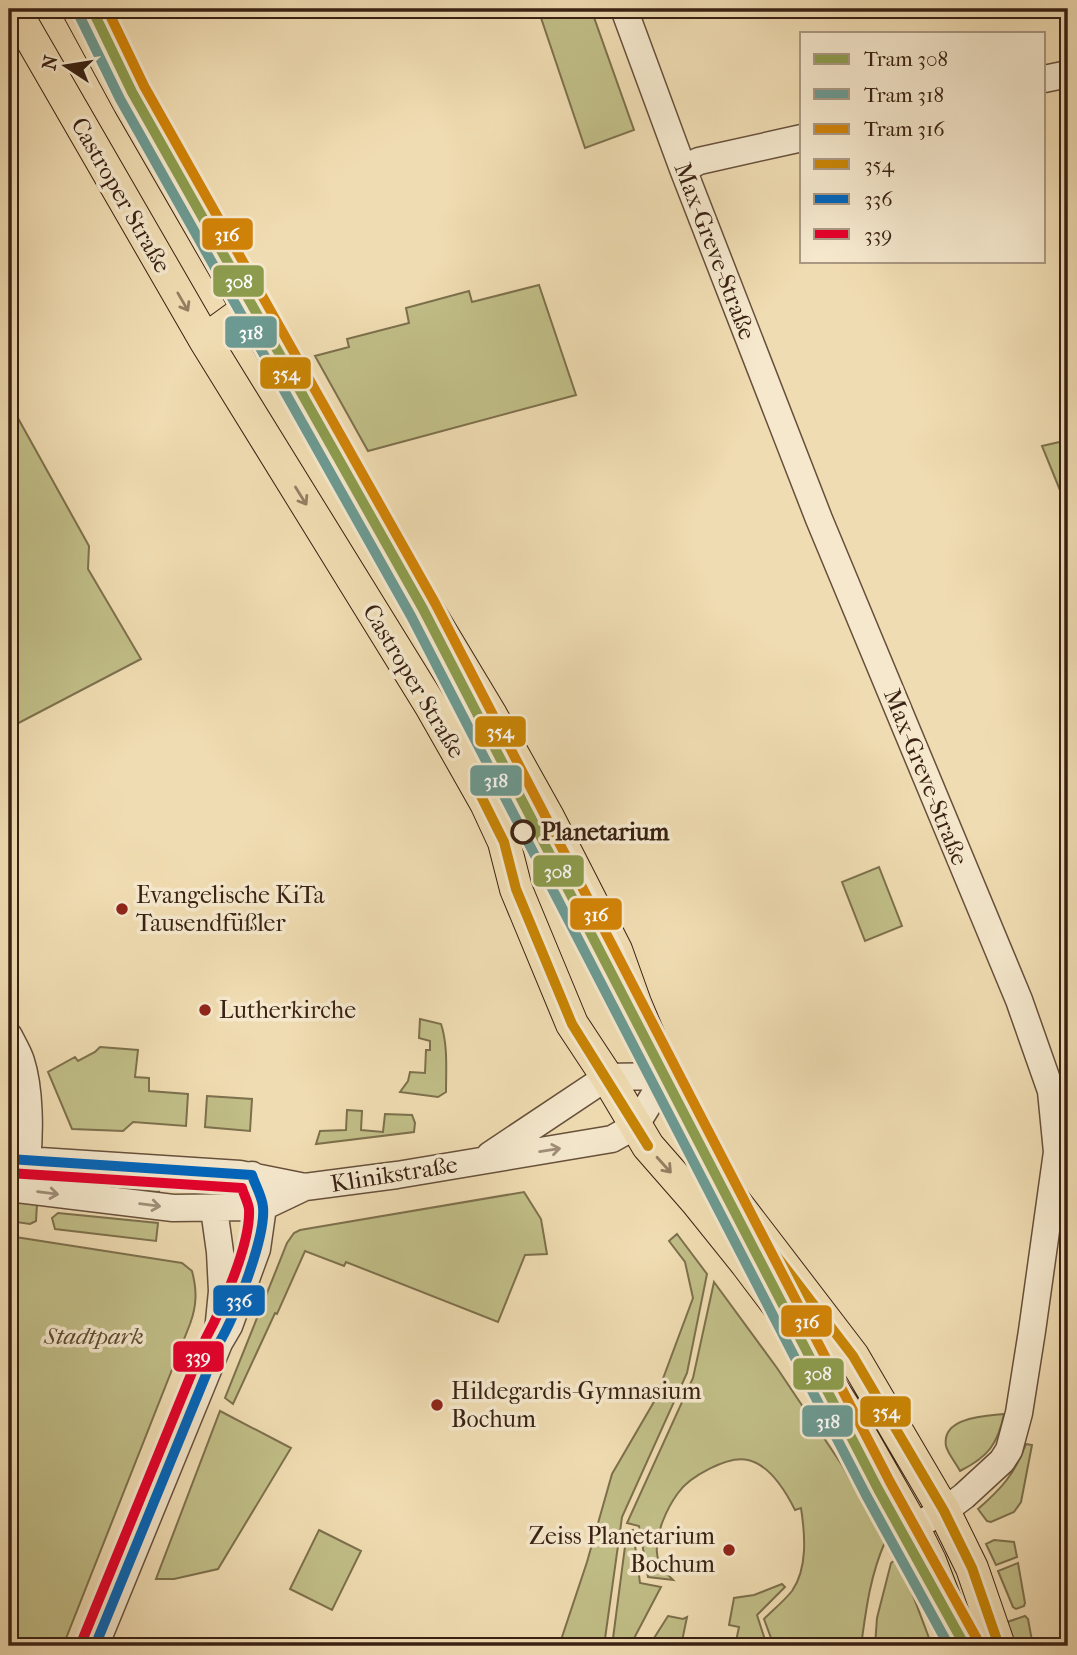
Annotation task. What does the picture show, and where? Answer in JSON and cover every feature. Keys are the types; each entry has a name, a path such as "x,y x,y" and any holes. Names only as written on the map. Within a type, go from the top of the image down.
{"main road":[{"name":"Castroper Straße","path":"15,9 205,340 431,706 485,803 504,842 516,889 572,1024 656,1157 697,1202 783,1312 852,1420 930,1561 962,1646"},
{"name":"Castroper Straße","path":"78,9 129,103 277,358 491,715 548,817 616,950 635,1003 690,1133 743,1212 853,1356 944,1511 972,1568 999,1646"},
{"path":"205,340 249,308"}],"street":[{"name":"Max-Greve-Straße","path":"624,9 819,519 1019,1000 1051,1091 1057,1152 1016,1429 1002,1461 944,1511 913,1527"},
{"path":"1046,79 1068,74"},
{"path":"683,169 699,161 800,138"},
{"path":"9,1036 21,1062 30,1137 18,1160"},
{"path":"607,1077 666,1076"},
{"path":"635,1126 666,1076"},
{"name":"Klinikstraße","path":"482,1160 607,1077"},
{"name":"Klinikstraße","path":"305,1187 246,1174 18,1160 9,1186 173,1208 263,1207 305,1187 612,1139 635,1126"},
{"path":"95,1646 219,1343 229,1326 257,1249 263,1207 246,1174 214,1209 222,1291 219,1343"}],"green space":[{"path":"538,9 591,9 634,130 585,148"},
{"path":"539,285 576,395 368,451 315,356 349,347 347,339 409,323 406,308 469,291 472,302"},
{"path":"9,402 89,546 88,569 141,659 9,728"},
{"path":"1068,440 1068,510 1042,446"},
{"path":"879,867 902,926 865,941 842,882"},
{"path":"420,1019 441,1024 445,1040 446,1092 438,1097 400,1092 408,1081 410,1072 425,1073 426,1050 430,1050 430,1041 419,1038"},
{"path":"100,1047 138,1050 135,1077 149,1078 149,1091 188,1094 186,1126 133,1122 123,1131 72,1129 48,1072 75,1057 78,1061"},
{"path":"207,1096 252,1099 250,1131 205,1127"},
{"path":"347,1110 362,1111 361,1130 383,1132 385,1114 412,1115 414,1132 316,1144 320,1131 346,1130"},
{"path":"57,1176 160,1184 159,1192 56,1185"},
{"path":"524,1192 541,1219 547,1254 525,1255 498,1322 346,1262 344,1266 305,1251 233,1404 225,1398 287,1243 294,1233"},
{"path":"9,1201 37,1204 36,1221 30,1224 9,1221"},
{"path":"58,1213 158,1223 156,1241 55,1229 52,1218"},
{"path":"677,1234 707,1274 687,1373 622,1517 604,1646 559,1646 612,1474 655,1400 693,1298 685,1262 669,1241"},
{"name":"Stadtpark","path":"9,1236 182,1263 192,1271 195,1285 196,1298 190,1324 63,1646 9,1646"},
{"path":"714,1282 777,1368 842,1465 885,1542 872,1580 861,1646 774,1646 764,1619 789,1595 801,1572 804,1540 801,1508 795,1510 770,1473 748,1460 740,1459 720,1464 683,1487 670,1506 657,1546 660,1565 673,1580 648,1577 639,1526 627,1523 693,1378"},
{"path":"220,1411 291,1448 218,1569 174,1579 156,1579"},
{"path":"1004,1414 999,1434 985,1455 960,1471 946,1446 946,1436 950,1429 976,1417"},
{"path":"1026,1444 1032,1445 1021,1502 1014,1512 991,1522 987,1521 978,1509 1007,1480"},
{"path":"319,1530 361,1551 332,1610 290,1589"},
{"path":"633,1530 640,1583 661,1587 630,1646 612,1646 627,1531"},
{"path":"994,1540 1014,1542 1017,1557 996,1565 986,1544"},
{"path":"899,1557 932,1646 875,1646 877,1618 891,1563"},
{"path":"1018,1563 1025,1603 1016,1609 998,1571"},
{"path":"782,1584 785,1587 757,1615 767,1646 735,1646 739,1627 729,1625 734,1598 754,1595"},
{"path":"668,1616 683,1619 687,1617 681,1646 649,1646"},
{"path":"1025,1616 1028,1619 1033,1646 1011,1646 1004,1623"}],"tram line":[{"name":"308","path":"92,9 132,92 423,609 878,1489 965,1646"},
{"name":"316","path":"107,9 144,86 435,603 890,1482 977,1639"},
{"name":"318","path":"79,15 120,99 411,616 866,1495 949,1646"}],"transit line":[{"name":"354","path":"78,9 270,347 491,715 548,817 616,950 635,1003 690,1134 729,1194 853,1356 944,1511 972,1568 999,1646"},
{"name":"354","path":"477,788 504,842 516,889 572,1024 648,1146"},
{"name":"336","path":"9,1159 252,1175 263,1207 260,1237 241,1296 219,1343 95,1646"},
{"name":"339","path":"9,1173 242,1188 249,1209 245,1239 234,1275 82,1641"}],"place":[{"name":"Planetarium","path":"523,832"},
{"name":"Evangelische KiTa Tausendfüßler","path":"122,909"},
{"name":"Lutherkirche","path":"205,1010"},
{"name":"Hildegardis-Gymnasium Bochum","path":"437,1405"},
{"name":"Zeiss Planetarium Bochum","path":"729,1550"}]}
